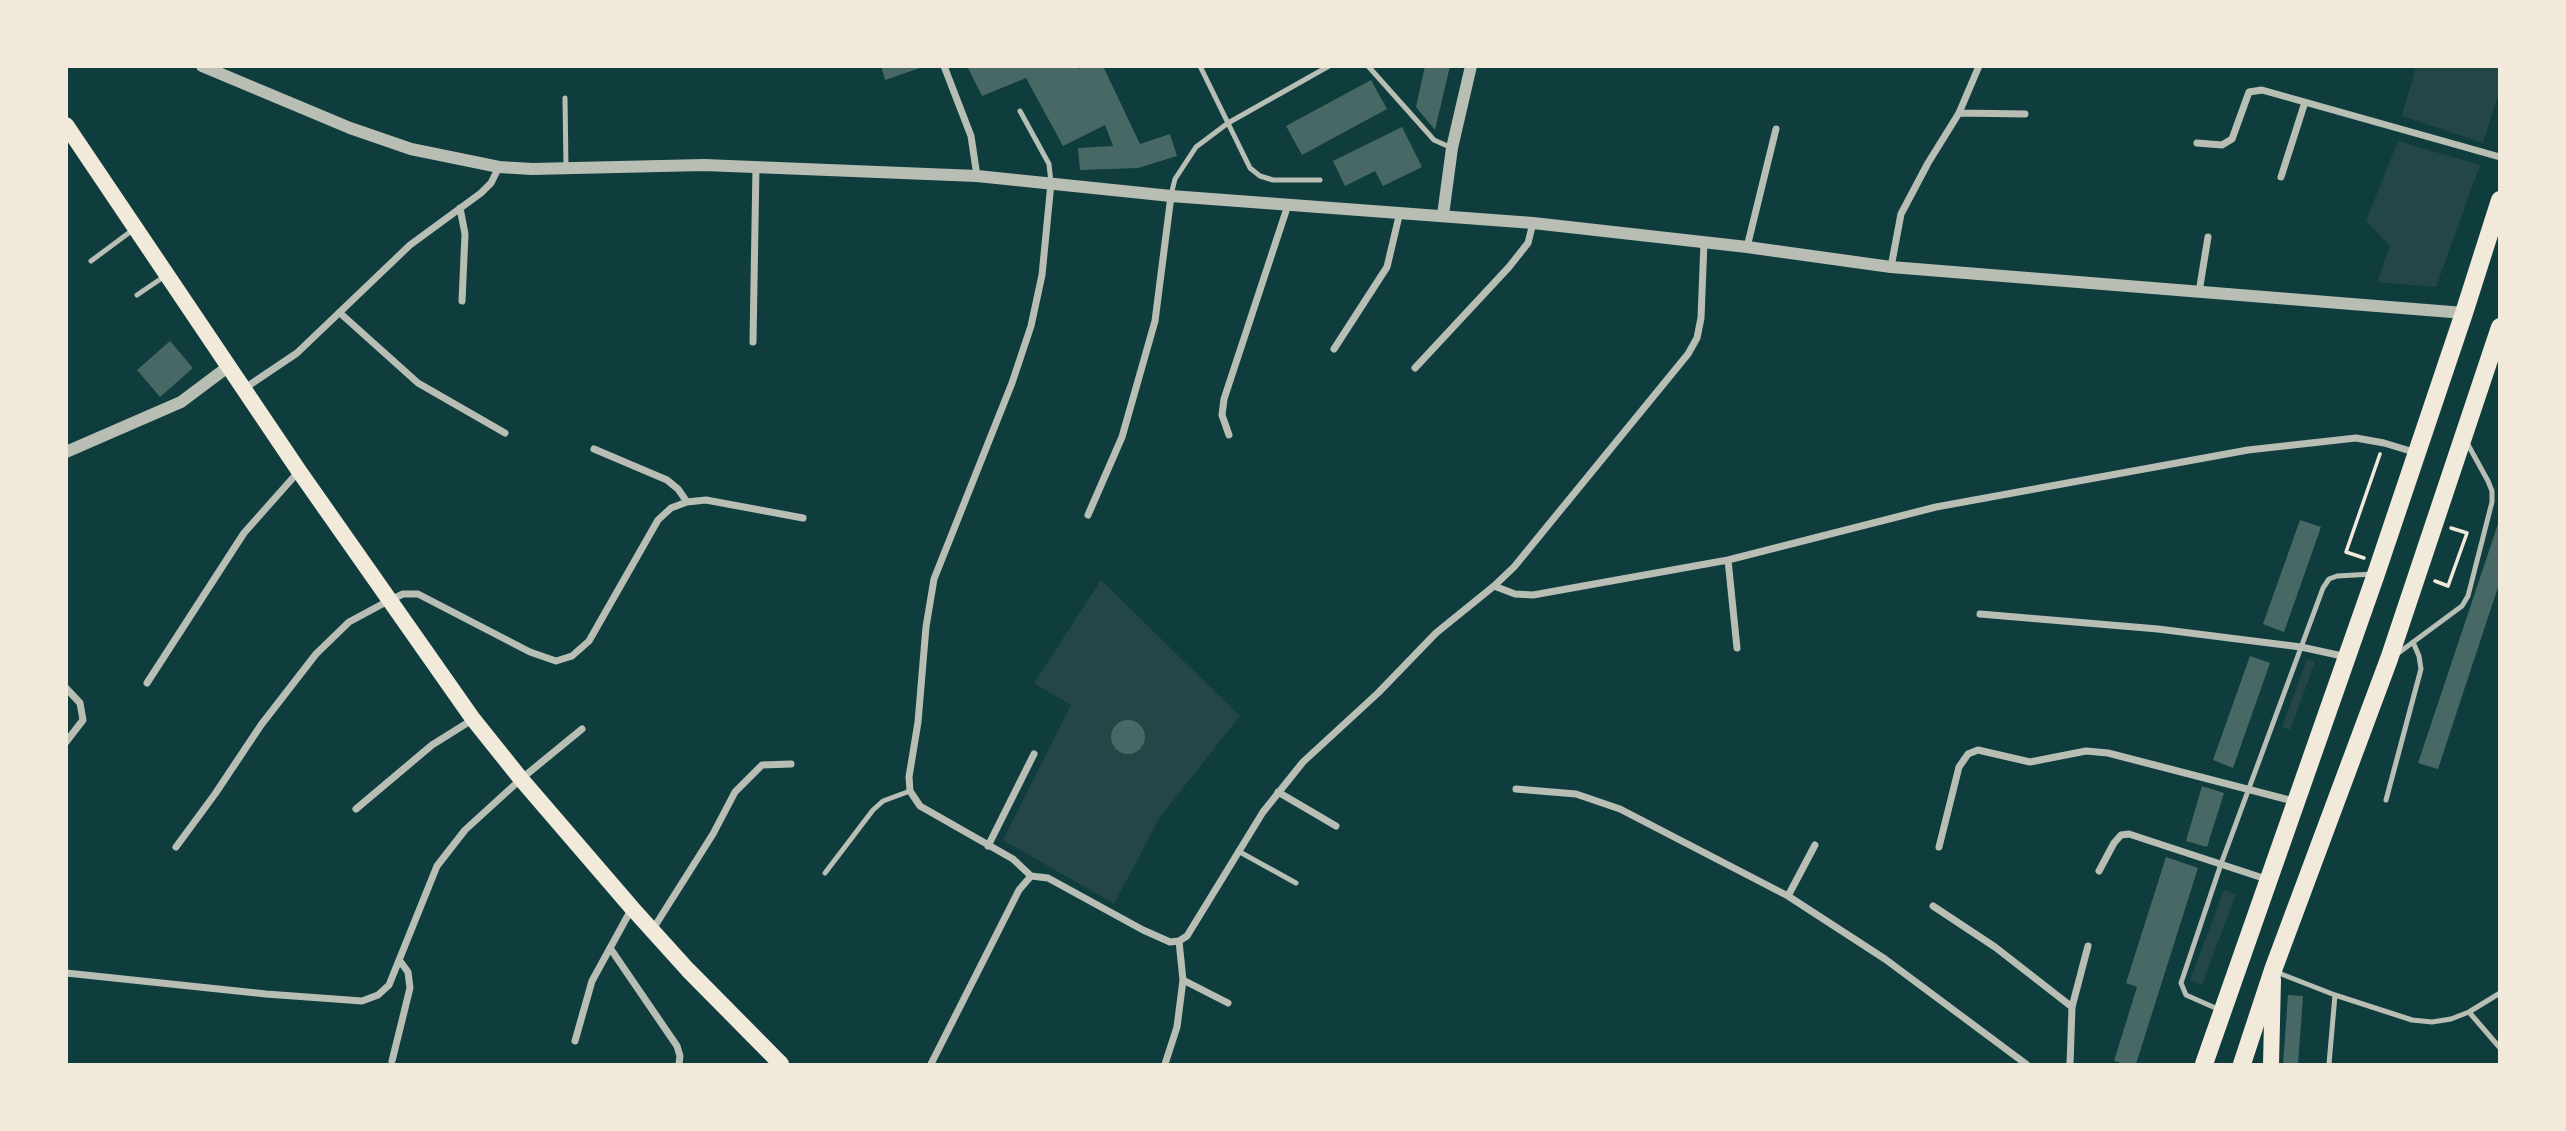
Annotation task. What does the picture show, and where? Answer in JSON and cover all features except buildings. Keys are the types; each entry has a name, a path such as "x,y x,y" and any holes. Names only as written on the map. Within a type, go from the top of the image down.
{"highway":[{"path":"2204,1065 2298,803 2418,453 2500,200"},
{"path":"2242,1065 2273,970 2389,659 2500,327"},
{"path":"2194,1065 2223,1012"}],"main road":[{"path":"66,125 388,601 473,719 632,908 781,1065"},
{"path":"2271,1065 2273,970"}],"street":[{"path":"202,66 350,128 411,149 499,167 756,166 977,176 1171,196 1533,223 1747,247 1891,267 2464,313"},
{"path":"944,66 971,136 977,176"},
{"path":"1443,215 1452,148 1471,66"},
{"path":"1891,267 1901,214 1959,113 1979,66"},
{"path":"2197,143 2222,145 2232,139 2249,92 2262,90 2500,157"},
{"path":"2281,177 2305,102"},
{"path":"1959,113 2025,114"},
{"path":"1747,247 1776,129"},
{"path":"753,342 756,166"},
{"path":"245,388 297,353 400,253 491,183 499,167"},
{"path":"1051,183 1042,275 1031,326 1013,383 934,579 909,777 910,791 920,806 1013,859 1031,876 1048,878 1170,942 1187,936 1238,851 1278,792 1303,762 1378,693 1436,633 1514,567 1688,354 1697,338 1701,318 1704,242"},
{"path":"1088,515 1122,437 1155,321 1171,196"},
{"path":"1229,435 1222,415 1224,399 1288,205"},
{"path":"460,208 465,234 462,300"},
{"path":"1334,349 1387,267 1400,212"},
{"path":"1415,368 1509,267 1528,243 1533,223"},
{"path":"2199,292 2207,237"},
{"path":"340,313 418,383 505,433"},
{"path":"66,452 181,402 229,366"},
{"path":"1494,586 1515,594 1533,595 1728,560 1936,507 2222,454 2356,438 2418,453"},
{"path":"594,449 667,480 687,502"},
{"path":"147,683 244,533 299,471"},
{"path":"176,847 261,725 316,653 349,622 388,601 403,594 418,594 530,652 556,660 572,656 589,641 658,520 671,508 687,502 706,500 803,518"},
{"path":"1728,560 1737,648"},
{"path":"1980,614 2158,629 2301,647 2348,657"},
{"path":"66,688 80,703 83,720 66,742"},
{"path":"356,809 432,745 473,719"},
{"path":"66,972 266,994 362,1001 378,995 389,985 400,961 437,866 465,830 582,729"},
{"path":"1939,847 1959,767 1968,754 1978,750 2030,762 2086,751 2108,752 2298,803"},
{"path":"988,846 1034,754"},
{"path":"652,930 713,834 735,792 762,765 791,764"},
{"path":"1516,789 1576,794 1620,809 1788,897 1885,960 2026,1065"},
{"path":"1278,792 1336,826"},
{"path":"2099,871 2114,843 2121,835 2129,834 2270,880"},
{"path":"1788,897 1815,845"},
{"path":"931,1065 1019,890 1031,876"},
{"path":"1933,906 1995,947 2072,1007"},
{"path":"575,1041 592,981 632,908"},
{"path":"1165,1065 1177,1027 1183,980 1179,941"},
{"path":"2070,1065 2072,1007 2088,946"},
{"path":"610,948 677,1046 679,1065"},
{"path":"392,1061 410,988 408,972 400,961"},
{"path":"1183,980 1228,1003"}],"lane":[{"path":"1200,66 1250,169 1273,180 1321,180"},
{"path":"1171,196 1175,178 1196,147 1228,123 1329,66"},
{"path":"1367,66 1434,140 1452,148"},
{"path":"565,98 566,168"},
{"path":"1020,111 1049,164 1051,183"},
{"path":"91,261 136,228"},
{"path":"137,295 167,274"},
{"path":"2389,659 2462,606 2468,596 2492,502 2488,481 2464,437"},
{"path":"2223,1012 2186,995 2181,983 2221,864 2323,588 2329,579 2337,576 2376,574"},
{"path":"2386,800 2421,669 2413,642"},
{"path":"825,873 873,810 883,801 910,791"},
{"path":"1238,851 1296,883"},
{"path":"2273,970 2334,995 2412,1020 2432,1022 2451,1019 2469,1012 2500,993"},
{"path":"2329,1065 2334,995"},
{"path":"2469,1012 2500,1048"}],"path":[{"path":"2346,552 2384,443"},
{"path":"2448,586 2467,533"}],"shaded area":[{"path":"2416,67 2499,67 2499,92 2483,143 2402,116"},
{"path":"2398,141 2480,165 2436,287 2377,282 2390,246 2366,221"},
{"path":"1101,580 1240,716 1160,817 1114,904 1003,840 1071,705 1034,683"},
{"path":"2307,659 2315,662 2290,730 2282,727"},
{"path":"2224,890 2236,894 2202,985 2190,980"}]}
